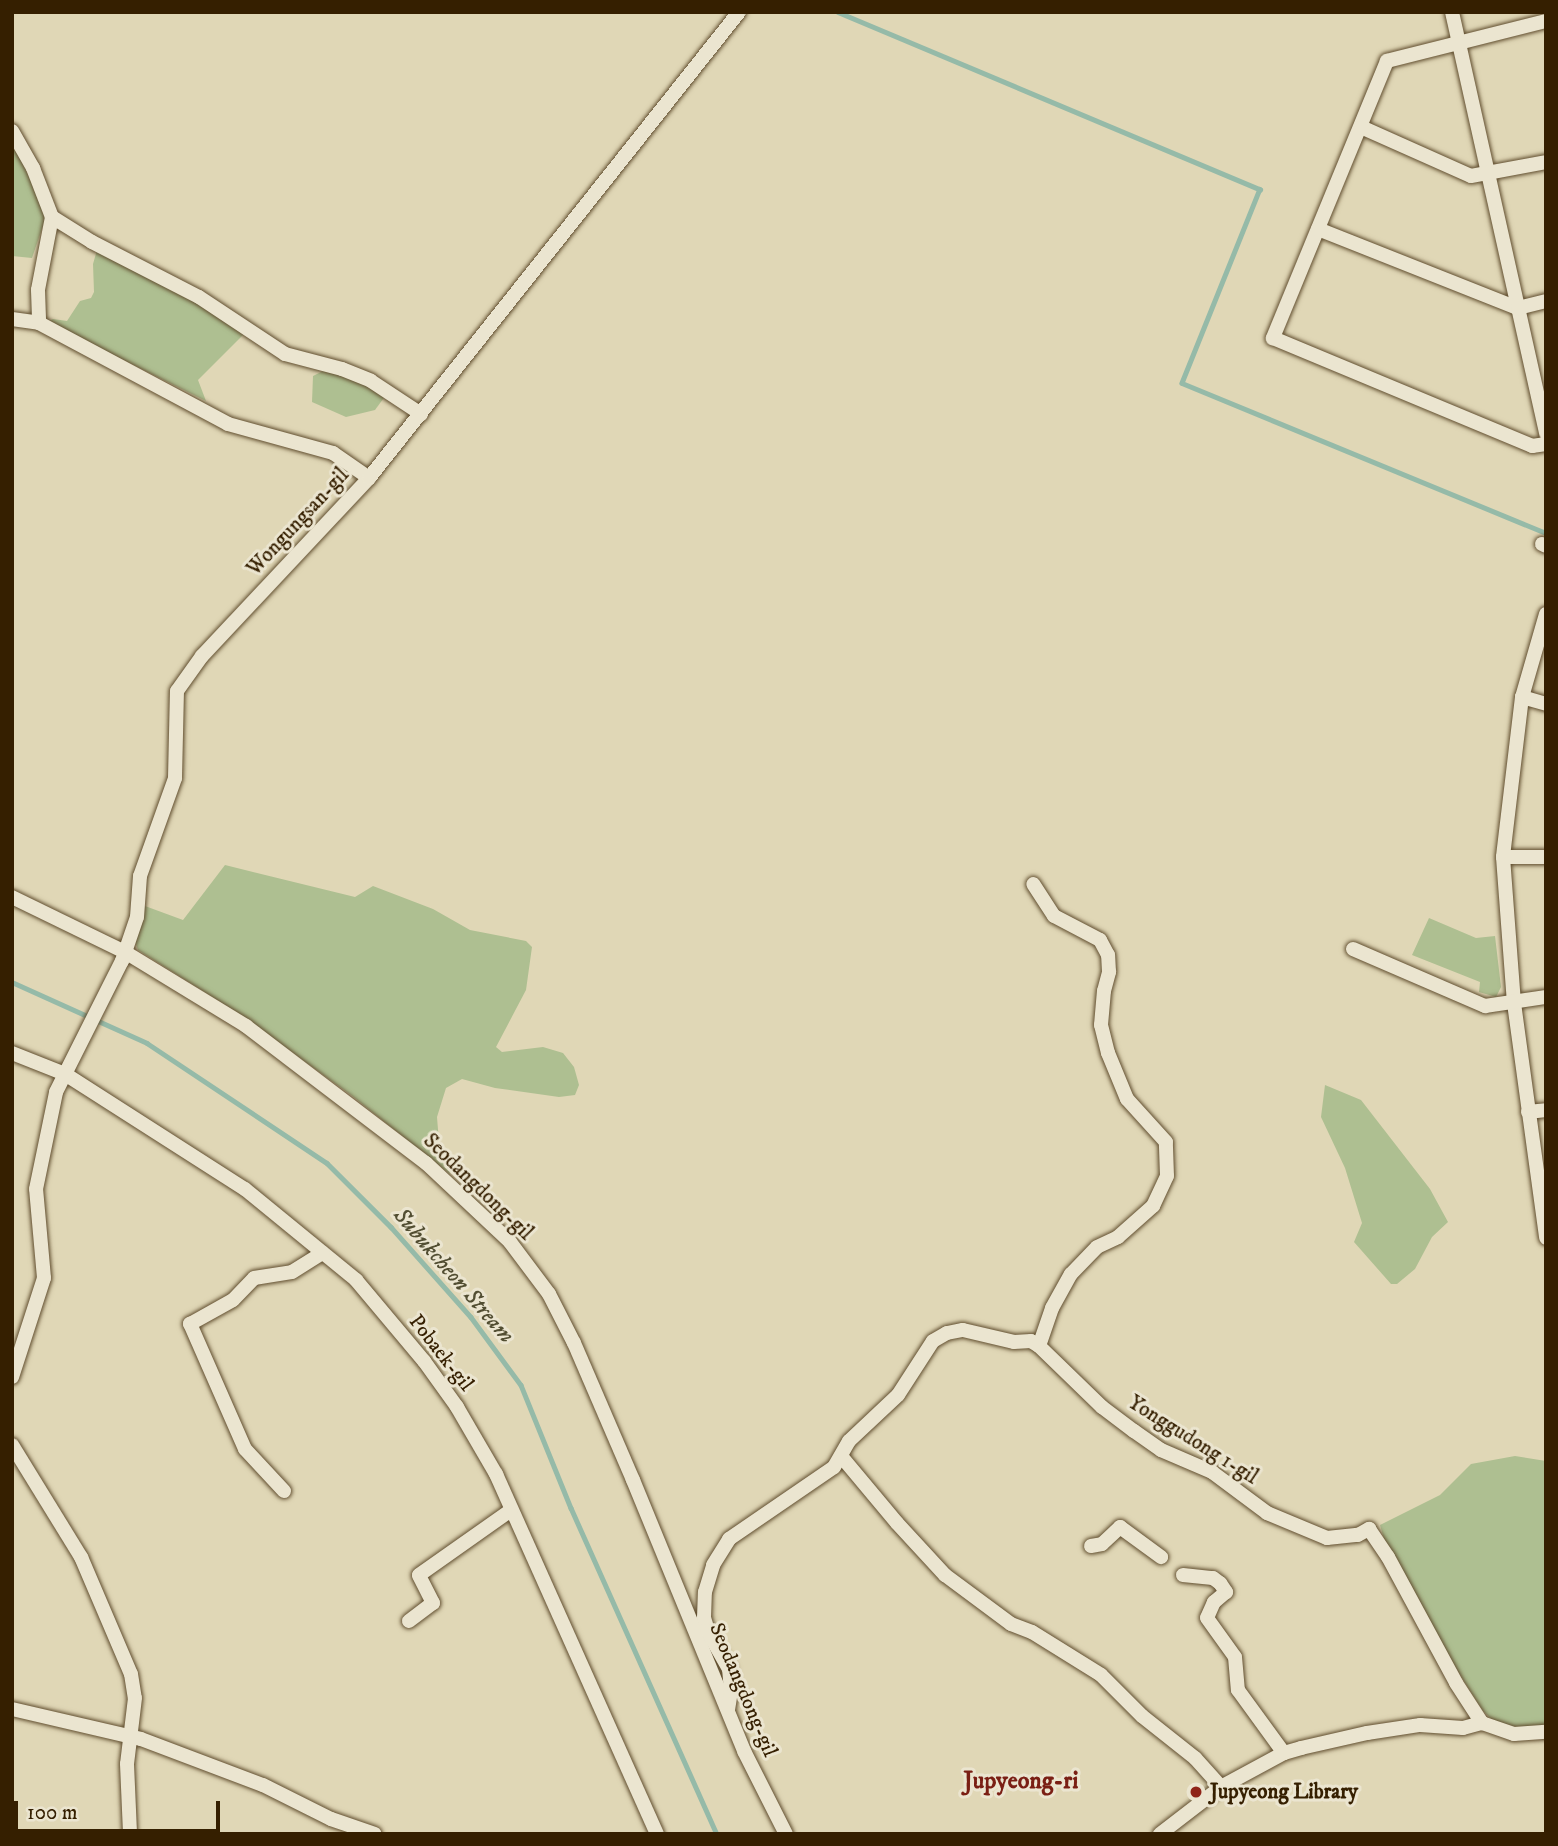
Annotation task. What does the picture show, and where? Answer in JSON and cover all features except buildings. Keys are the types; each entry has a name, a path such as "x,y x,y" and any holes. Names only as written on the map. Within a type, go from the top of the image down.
{"street":[{"path":"369,478 739,12"},
{"path":"1452,12 1546,434"},
{"path":"1546,21 1387,61 1273,338 1532,446 1546,444"},
{"path":"1361,127 1471,176 1488,175 1546,162"},
{"path":"12,131 33,168 52,217 38,290 39,323"},
{"path":"52,217 92,242 199,297 285,354 342,369 371,382 421,414"},
{"path":"1318,229 1518,308 1546,301"},
{"name":"Wongungsan-gil","path":"12,319 39,323 218,420 248,432 322,448 344,458 369,478 202,656 177,691 175,778 140,876 136,917 124,956 56,1092 36,1189 44,1278 12,1377"},
{"path":"1546,614 1522,697 1503,857 1514,1003 1546,1238"},
{"path":"1522,697 1546,704"},
{"path":"1503,857 1546,857"},
{"path":"728,1710 731,1691 729,1669 709,1634 704,1618 705,1592 713,1565 729,1539 821,1477 841,1455 849,1441 898,1395 933,1341 947,1332 983,1332 1014,1342 1031,1341 1039,1346 1052,1308 1071,1274 1097,1247 1118,1237 1153,1206 1169,1166 1166,1142 1127,1099 1108,1053 1101,1025 1104,991 1109,972 1108,955 1100,940 1054,916 1033,884"},
{"name":"Seodangdong-gil","path":"12,897 124,956 246,1026 426,1163 510,1242 549,1294 573,1343 780,1832"},
{"path":"1353,949 1485,1006 1546,997"},
{"name":"Pobaek-gil","path":"12,1053 67,1069 245,1189 356,1280 451,1398 496,1474 657,1834"},
{"path":"1528,1112 1546,1110"},
{"path":"284,1491 245,1450 190,1324 233,1300 254,1278 292,1272 323,1253"},
{"name":"Yonggudong 1-gil","path":"1039,1346 1102,1408 1134,1432 1161,1450 1212,1472 1267,1513 1327,1538 1358,1535 1369,1529 1388,1557 1455,1683 1482,1723"},
{"path":"12,1445 81,1557 135,1687 127,1764 130,1834"},
{"path":"841,1455 897,1523 945,1575 1011,1624 1032,1632 1101,1675 1142,1716 1195,1758 1221,1787"},
{"path":"409,1621 433,1603 419,1575 511,1510"},
{"path":"1091,1546 1102,1544 1120,1527 1161,1557"},
{"path":"1183,1576 1213,1578 1226,1592 1214,1602 1207,1618 1235,1657 1238,1689 1284,1753"},
{"path":"12,1709 131,1736 206,1762 263,1785 331,1819 375,1834"},
{"path":"1160,1834 1221,1787 1284,1753 1394,1727 1420,1725 1463,1728 1482,1723 1514,1734 1546,1732"}],"green space":[{"path":"12,142 47,214 32,258 12,256"},
{"path":"102,249 247,331 198,380 206,401 47,322 53,319 67,321 80,301 91,298 94,292 93,264 97,250"},
{"path":"325,370 347,376 386,395 375,410 346,417 312,402 313,376"},
{"path":"225,865 355,897 373,886 433,909 470,930 526,941 532,947 526,990 496,1047 502,1052 543,1047 563,1053 574,1067 579,1085 575,1095 559,1097 495,1088 462,1079 446,1088 437,1117 439,1142 450,1174 351,1095 241,1015 138,950 134,938 145,906 183,920"},
{"path":"1429,918 1476,938 1495,936 1501,987 1496,997 1479,992 1480,982 1412,955"},
{"path":"1325,1085 1361,1100 1430,1189 1448,1222 1432,1237 1415,1269 1397,1284 1391,1284 1354,1242 1362,1223 1345,1168 1321,1117"},
{"path":"1515,1456 1546,1461 1546,1728 1504,1731 1483,1711 1452,1662 1385,1542 1380,1525 1440,1495 1471,1464"}],"waterway":[{"path":"838,12 1260,189 1182,383 1546,533"},
{"name":"Subukcheon Stream","path":"12,982 147,1043 327,1163 391,1227 471,1317 521,1385 571,1508 717,1834"}],"place":[{"name":"Jupyeong Library","path":"1196,1792"}],"district":[{"name":"Jupyeong-ri","path":"1021,1782"}]}
